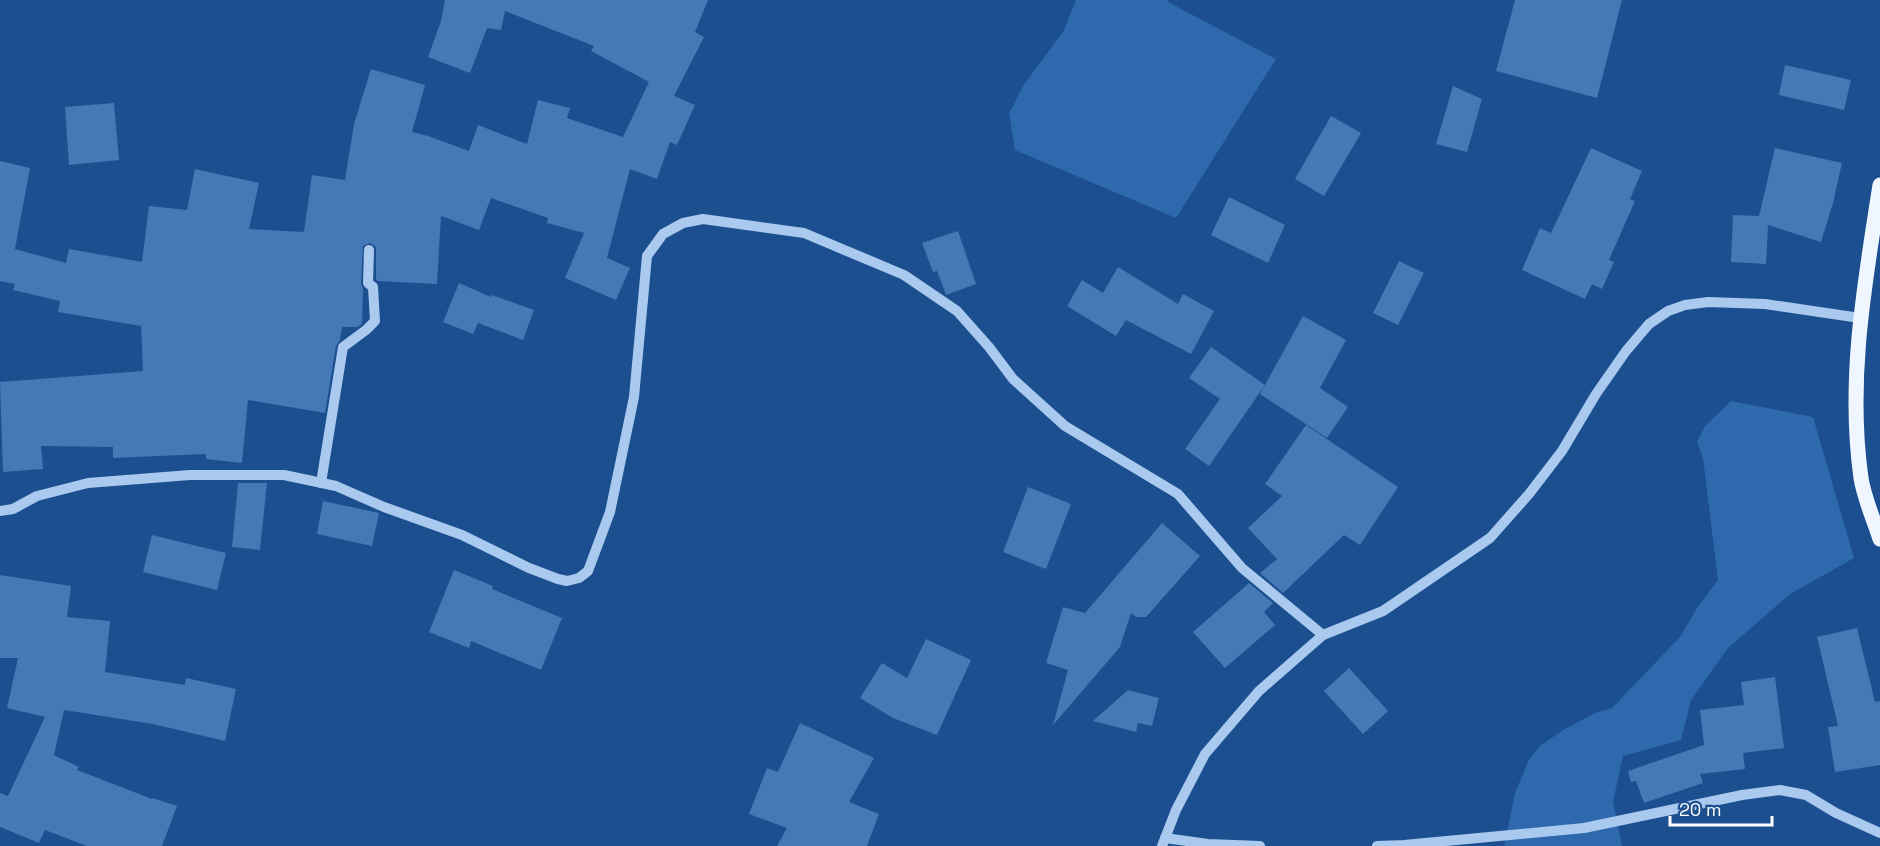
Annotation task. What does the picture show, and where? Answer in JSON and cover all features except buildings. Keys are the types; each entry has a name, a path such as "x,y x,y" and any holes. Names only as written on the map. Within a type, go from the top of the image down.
{"main road":[{"path":"1880,184 1860,318 1855,403 1861,480 1880,539"}],"street":[{"path":"0,511 13,509 37,496 88,483 202,475 284,475 336,486 384,507 462,535 529,568 558,579 567,581 579,578 588,571 610,512 620,466 634,397 647,256 663,234 683,223 703,219 804,232 903,275 957,310 1013,380 1065,426 1178,495 1242,568 1323,635"},
{"path":"321,483 343,347 375,321 373,287 368,283 367,276 369,250"},
{"path":"1260,846 1163,842 1205,754 1259,691 1323,635 1383,611 1490,538 1529,494 1562,451 1596,394 1626,351 1649,324 1668,311 1685,305 1719,302 1766,304 1860,318"},
{"path":"1377,846 1404,846 1584,828 1742,795 1780,790 1806,795 1836,813 1880,833"}],"shaded area":[{"path":"1076,0 1169,0 1168,2 1276,59 1176,218 1015,150 1009,113 1025,83 1063,32"},
{"path":"1731,401 1813,417 1854,558 1790,594 1728,648 1691,700 1681,740 1623,756 1613,802 1622,846 1504,846 1515,793 1529,760 1540,746 1563,730 1595,713 1612,708 1680,637 1697,608 1718,580 1703,458 1697,442 1705,426"}]}
